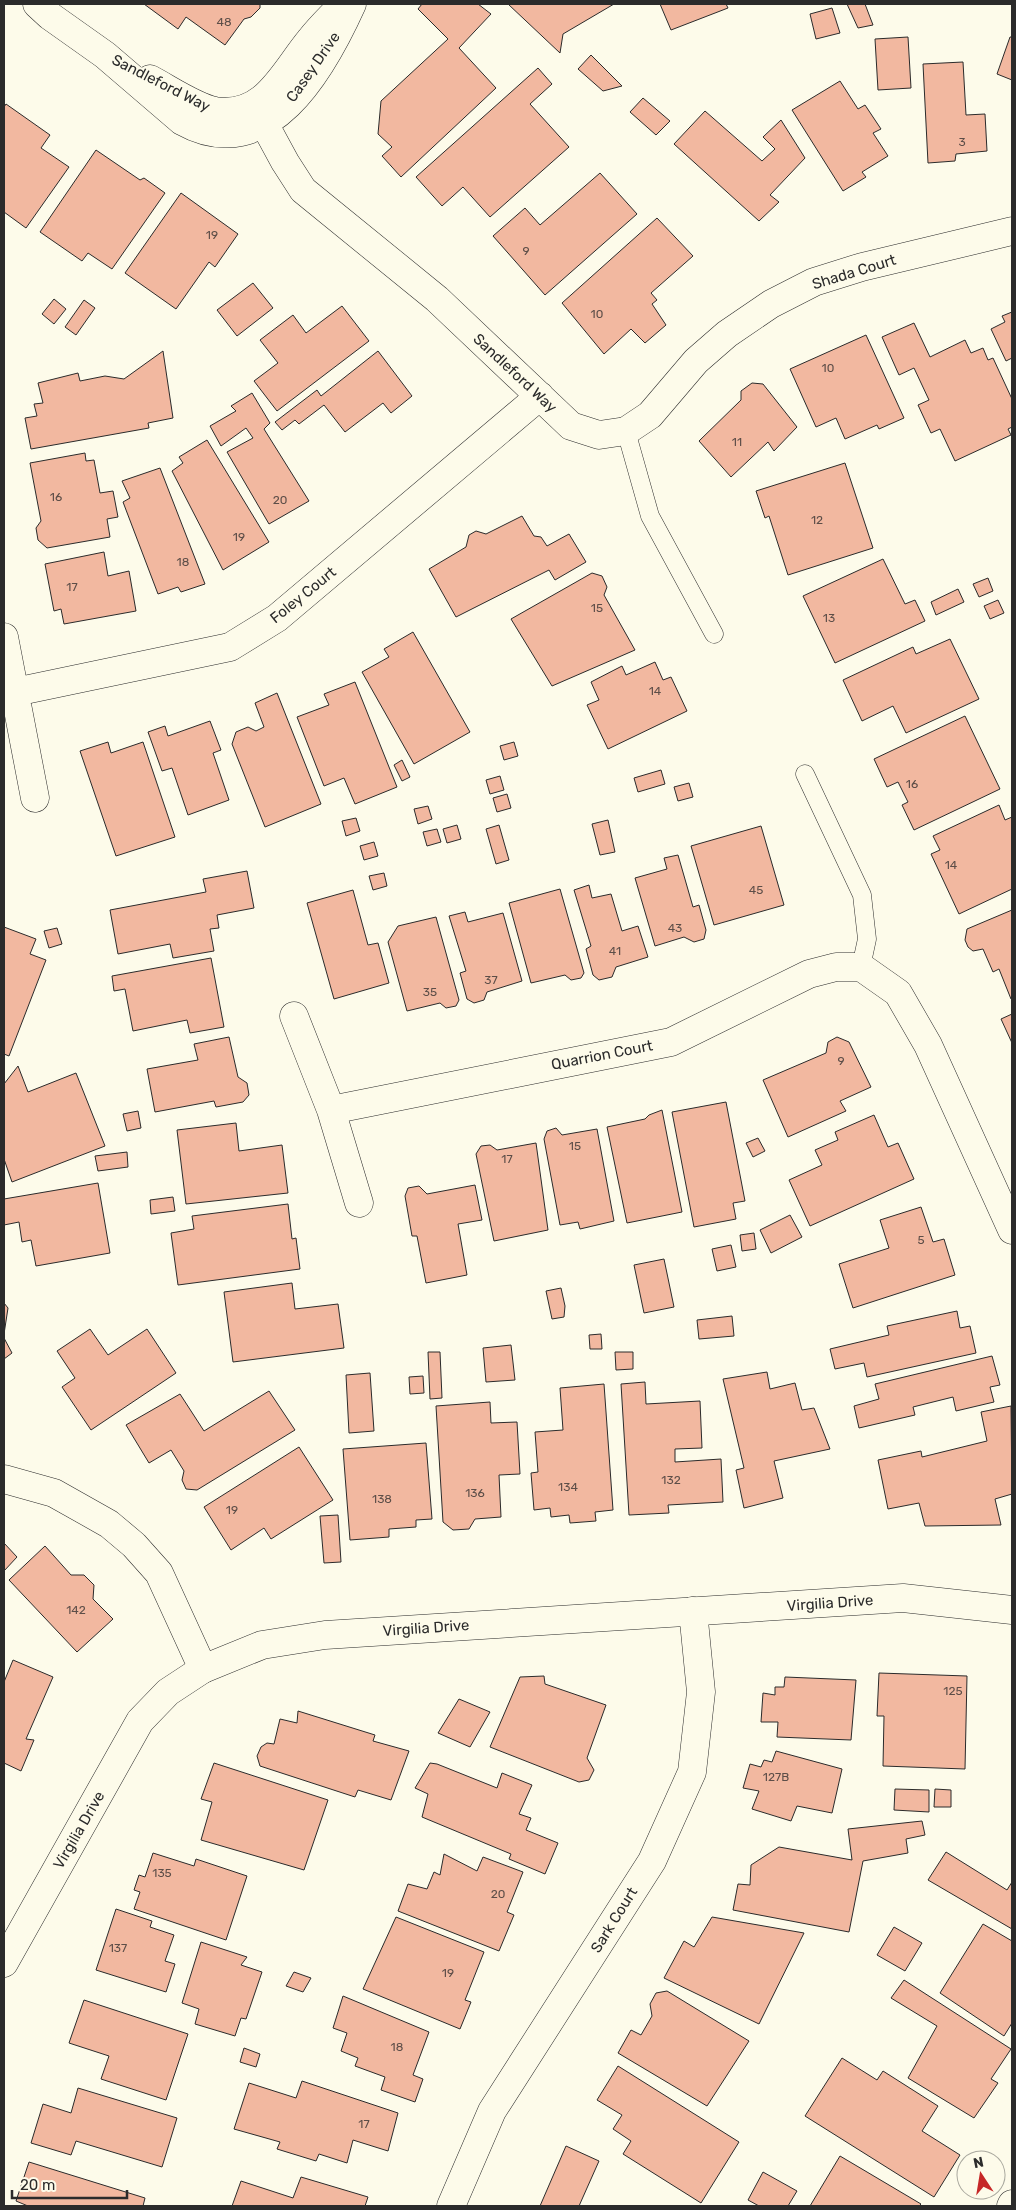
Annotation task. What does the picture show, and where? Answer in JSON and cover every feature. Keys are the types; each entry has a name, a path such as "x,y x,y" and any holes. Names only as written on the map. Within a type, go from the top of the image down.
{"street":[{"name":"Sandleford Way","path":"23,4 44,10 105,54 213,111 260,114 285,162 303,190 437,299 571,426 600,434 626,431"},
{"name":"Casey Drive","path":"260,114 269,95 309,40 344,4"},
{"name":"Casey Drive","path":"260,114 285,108 302,89 335,40 352,4"},
{"name":"Shada Court","path":"626,431 650,415 702,356 727,334 771,304 814,282 862,267 1012,231"},
{"name":"Foley Court","path":"15,692 230,647 277,618 540,396"},
{"path":"4,637 35,798"},
{"name":"Quarrion Court","path":"331,1110 672,1042 809,974 836,967 861,967"},
{"path":"861,967 898,993 928,1045 1012,1230"},
{"path":"294,1016 331,1110 359,1203"},
{"path":"4,1479 54,1492 109,1524 134,1545 159,1573 203,1669"},
{"name":"Virgilia Drive","path":"4,1963 140,1721 168,1692 203,1669 262,1645 325,1634 903,1598 1012,1610"},
{"name":"Sark Court","path":"451,2206 492,2111 652,1860 692,1772 701,1692 693,1611"}],"lane":[{"path":"626,431 650,516 714,634"},
{"path":"805,774 862,895 867,939 861,967"}],"building":[{"path":"144,4 260,4 260,8 251,17 244,19 225,45 186,17 178,29"},
{"path":"422,4 478,4 491,14 459,48 496,88 401,177 382,156 392,147 378,134 381,101 448,39 418,9"},
{"path":"508,4 614,4 563,34 560,53"},
{"path":"660,4 726,4 728,8 671,30"},
{"path":"847,4 865,4 873,25 858,28"},
{"path":"832,8 840,33 816,39 810,14"},
{"path":"908,37 911,88 878,90 875,39"},
{"path":"1010,37 1012,37 1012,80 997,74"},
{"path":"591,55 622,86 603,91 578,69"},
{"path":"963,62 966,115 985,114 987,151 956,154 955,161 928,163 923,64"},
{"path":"538,68 552,84 530,104 569,147 490,217 463,187 442,206 416,177"},
{"path":"840,81 858,109 865,105 881,129 873,133 888,156 862,172 866,177 843,191 792,110"},
{"path":"643,98 670,121 656,135 630,112"},
{"path":"6,104 50,135 41,148 69,167 26,228 4,212 4,107"},
{"path":"705,111 762,161 775,149 763,137 781,120 805,158 770,195 779,202 759,221 674,144"},
{"path":"96,150 140,180 144,178 165,193 112,269 88,253 82,261 40,232"},
{"path":"600,173 637,214 545,295 493,236 525,208 540,225"},
{"path":"181,193 238,234 215,267 209,262 176,309 125,273"},
{"path":"657,218 693,256 651,293 657,300 652,304 666,325 645,343 631,329 604,354 562,303"},
{"path":"253,283 273,308 237,336 217,310"},
{"path":"54,299 66,309 54,324 42,314"},
{"path":"84,300 95,308 76,335 65,327"},
{"path":"342,306 369,341 277,411 254,381 278,363 260,340 293,315 306,333"},
{"path":"1012,312 1012,358 1006,361 991,329 1005,322 1002,316"},
{"path":"914,323 930,357 965,340 971,353 983,348 988,360 993,358 1012,399 1012,427 1008,429 1011,435 955,461 940,429 931,433 918,405 929,400 914,368 899,375 882,337"},
{"path":"866,335 904,418 879,429 877,425 845,439 836,418 816,427 790,369"},
{"path":"163,351 173,418 148,423 149,428 31,449 25,418 37,416 34,404 43,403 38,383 78,373 80,381 105,376 124,379"},
{"path":"378,351 412,396 391,413 383,403 345,432 324,405 299,424 295,420 282,430 275,422 317,390 321,396"},
{"path":"752,383 763,384 797,427 774,451 768,442 731,477 699,441 741,400 741,391"},
{"path":"252,393 270,423 264,429 309,501 269,524 227,452 253,438 246,428 221,446 210,426 236,411 231,406"},
{"path":"207,440 269,542 223,570 172,471 183,463 179,457"},
{"path":"85,453 86,461 94,460 100,493 113,491 118,517 107,519 110,537 47,548 38,540 36,528 41,521 30,463"},
{"path":"845,463 873,548 788,575 769,516 765,518 756,491"},
{"path":"160,468 205,584 181,592 178,587 158,594 123,502 130,498 122,481"},
{"path":"522,516 534,536 541,537 547,546 569,534 586,562 555,580 549,570 456,617 429,569 466,547 469,535 476,531 486,534"},
{"path":"104,552 108,576 129,571 136,611 64,624 61,609 54,611 45,564"},
{"path":"883,559 905,604 915,600 925,621 835,663 803,596"},
{"path":"592,573 602,576 607,587 604,595 635,650 552,686 511,619"},
{"path":"988,578 993,591 979,597 973,584"},
{"path":"958,589 964,602 936,615 931,602"},
{"path":"998,600 1004,613 990,619 984,606"},
{"path":"413,632 470,732 414,764 362,672 389,657 384,649"},
{"path":"950,639 979,699 906,733 893,706 862,721 843,680 913,647 916,654"},
{"path":"655,662 663,680 671,677 687,711 608,749 587,705 599,700 591,682 622,666 626,675"},
{"path":"355,682 397,787 355,804 344,778 324,786 297,717 329,705 324,694"},
{"path":"277,693 321,804 265,827 232,744 236,732 248,727 256,731 264,727 255,703"},
{"path":"965,716 1000,789 914,830 902,805 908,802 898,782 887,787 874,759"},
{"path":"210,721 221,750 213,753 229,800 188,815 172,768 162,771 148,732 165,726 168,736"},
{"path":"108,742 111,753 143,742 175,837 116,856 80,751"},
{"path":"514,742 518,756 504,760 500,746"},
{"path":"402,760 410,777 402,781 394,765"},
{"path":"661,770 665,784 638,792 634,778"},
{"path":"500,776 504,790 490,794 486,780"},
{"path":"689,783 693,797 678,801 674,787"},
{"path":"507,794 511,808 497,812 493,798"},
{"path":"999,805 1005,820 1012,817 1012,889 959,914 931,854 940,850 933,836"},
{"path":"428,806 432,819 418,824 414,809"},
{"path":"356,818 360,831 346,836 342,821"},
{"path":"608,820 615,852 600,855 592,824"},
{"path":"457,825 461,839 447,843 443,829"},
{"path":"499,825 509,860 496,864 486,829"},
{"path":"761,826 784,905 714,925 691,846"},
{"path":"437,829 441,842 427,846 423,832"},
{"path":"374,842 378,856 364,860 360,846"},
{"path":"678,855 693,907 699,905 706,930 704,939 694,942 684,937 655,946 635,878 667,869 664,858"},
{"path":"247,871 254,908 217,915 219,928 210,929 214,951 173,958 170,944 118,954 110,910 206,892 203,879"},
{"path":"384,873 387,886 373,890 369,876"},
{"path":"589,885 592,898 611,894 622,931 638,926 648,957 616,967 612,977 599,980 593,975 586,949 591,946 574,890"},
{"path":"560,889 584,973 581,978 571,980 565,975 531,983 509,903"},
{"path":"353,890 368,945 378,943 389,983 334,999 307,903"},
{"path":"1012,910 1011,999 999,969 993,972 983,949 973,951 968,947 965,940 967,929"},
{"path":"465,912 468,922 503,913 522,981 487,992 484,1000 474,1003 467,999 460,973 466,971 449,916"},
{"path":"436,917 459,1000 456,1006 446,1008 440,1003 407,1011 388,942 398,926"},
{"path":"4,927 36,939 30,954 46,960 9,1056 4,1054"},
{"path":"57,928 62,944 49,948 44,931"},
{"path":"211,958 224,1027 190,1033 187,1020 133,1031 125,989 114,991 112,976"},
{"path":"1012,1014 1012,1043 1001,1019"},
{"path":"229,1037 238,1077 247,1083 249,1095 243,1102 216,1107 214,1101 155,1112 147,1069 198,1060 194,1044"},
{"path":"837,1037 849,1042 871,1087 840,1101 846,1111 788,1137 763,1080 826,1053 828,1042"},
{"path":"18,1066 28,1092 76,1073 105,1146 12,1182 4,1159 4,1084"},
{"path":"726,1102 745,1201 733,1203 736,1219 694,1227 672,1112"},
{"path":"662,1110 682,1212 627,1223 607,1127 645,1119 649,1115"},
{"path":"138,1111 141,1128 127,1131 123,1114"},
{"path":"874,1115 888,1147 898,1143 914,1179 810,1226 789,1180 822,1165 815,1150 838,1140 835,1132"},
{"path":"236,1123 239,1151 282,1145 288,1193 186,1204 177,1130"},
{"path":"556,1128 562,1135 597,1129 614,1221 580,1229 578,1222 560,1225 544,1139 547,1131"},
{"path":"758,1138 765,1151 753,1157 746,1143"},
{"path":"536,1143 548,1230 494,1241 476,1154 481,1146 490,1145 497,1150"},
{"path":"127,1152 128,1167 98,1171 95,1156"},
{"path":"98,1183 110,1253 36,1266 31,1240 22,1242 19,1222 4,1225 4,1199"},
{"path":"475,1185 482,1220 458,1224 467,1275 426,1283 417,1236 412,1236 405,1196 408,1188 419,1186 427,1194"},
{"path":"173,1197 175,1211 151,1214 150,1200"},
{"path":"288,1204 292,1239 296,1238 300,1269 178,1285 171,1233 194,1229 192,1216"},
{"path":"921,1207 933,1242 944,1239 955,1275 853,1308 839,1264 889,1248 880,1220"},
{"path":"790,1215 802,1237 771,1253 760,1230"},
{"path":"754,1233 756,1249 742,1251 740,1235"},
{"path":"731,1245 736,1267 717,1271 712,1249"},
{"path":"664,1259 674,1307 644,1313 634,1265"},
{"path":"292,1283 295,1309 338,1304 344,1348 233,1362 224,1292"},
{"path":"561,1288 565,1306 564,1317 552,1319 546,1291"},
{"path":"4,1303 8,1308 4,1334"},
{"path":"957,1311 960,1328 970,1326 976,1353 867,1377 864,1363 835,1369 830,1349 889,1335 887,1326"},
{"path":"732,1316 734,1336 699,1339 697,1320"},
{"path":"90,1329 108,1355 147,1329 176,1373 91,1430 62,1387 75,1378 57,1351"},
{"path":"601,1334 602,1349 590,1349 589,1335"},
{"path":"4,1338 12,1353 4,1359"},
{"path":"511,1345 515,1380 486,1382 483,1348"},
{"path":"428,1352 440,1352 442,1398 430,1399"},
{"path":"615,1352 633,1352 633,1369 616,1370"},
{"path":"992,1356 1000,1385 990,1387 994,1402 956,1411 953,1397 913,1407 915,1415 859,1428 854,1406 879,1399 875,1384"},
{"path":"767,1372 770,1389 795,1383 802,1410 814,1408 830,1449 774,1461 783,1498 744,1508 736,1470 744,1468 723,1379"},
{"path":"370,1373 374,1431 349,1433 346,1375"},
{"path":"423,1376 424,1393 410,1394 409,1377"},
{"path":"645,1382 646,1404 700,1401 702,1448 675,1449 675,1462 721,1459 723,1502 668,1505 669,1513 629,1515 621,1384"},
{"path":"604,1384 613,1510 595,1512 596,1521 570,1523 569,1515 551,1517 550,1508 534,1510 531,1473 538,1472 535,1432 563,1430 560,1388"},
{"path":"269,1391 295,1430 197,1490 186,1489 182,1480 184,1471 171,1450 149,1463 126,1425 180,1394 204,1431"},
{"path":"490,1402 491,1423 517,1422 520,1474 499,1475 501,1517 475,1519 469,1529 453,1530 443,1522 436,1406"},
{"path":"1011,1406 1012,1494 995,1499 1001,1525 925,1526 919,1503 888,1509 878,1460 921,1451 922,1457 987,1441 981,1412"},
{"path":"426,1443 432,1519 416,1520 416,1527 389,1529 389,1537 350,1540 343,1449"},
{"path":"299,1447 333,1500 271,1539 264,1528 231,1550 204,1507"},
{"path":"338,1515 341,1562 324,1563 320,1516"},
{"path":"4,1543 17,1557 4,1571"},
{"path":"45,1546 71,1575 84,1575 94,1585 93,1599 113,1619 77,1652 9,1580"},
{"path":"13,1660 53,1677 26,1739 34,1740 21,1771 4,1763 4,1682"},
{"path":"879,1673 967,1676 965,1769 883,1766 884,1716 877,1716"},
{"path":"544,1676 545,1684 606,1705 587,1758 594,1770 589,1780 579,1782 490,1747 520,1677"},
{"path":"785,1677 856,1680 851,1740 777,1737 778,1722 761,1722 763,1693 775,1695 775,1687 784,1687"},
{"path":"459,1699 490,1712 470,1747 438,1733"},
{"path":"298,1711 375,1735 373,1741 409,1751 391,1800 358,1790 355,1797 260,1766 257,1756 261,1747 267,1743 274,1744 280,1719 297,1723"},
{"path":"776,1751 842,1769 832,1813 797,1806 791,1821 752,1809 759,1791 743,1788 750,1764 761,1767 764,1760 772,1762"},
{"path":"214,1763 328,1800 304,1870 201,1840 212,1802 201,1799"},
{"path":"430,1763 437,1764 497,1788 502,1773 532,1785 519,1814 531,1818 526,1830 558,1843 545,1874 509,1859 511,1854 422,1817 428,1794 415,1788"},
{"path":"895,1789 929,1790 929,1812 894,1810"},
{"path":"935,1789 951,1790 951,1807 934,1807"},
{"path":"922,1821 925,1835 906,1839 908,1853 863,1861 849,1932 733,1910 738,1884 750,1885 751,1865 779,1847 852,1860 848,1829"},
{"path":"946,1852 1007,1890 1012,1882 1012,1929 928,1880"},
{"path":"153,1853 194,1866 196,1859 247,1876 226,1940 134,1909 140,1892 134,1890 139,1875 145,1877"},
{"path":"444,1854 477,1871 483,1857 523,1872 507,1912 514,1915 499,1951 398,1911 408,1884 427,1889 434,1872 440,1875"},
{"path":"116,1909 152,1921 150,1927 174,1935 165,1961 175,1964 166,1992 96,1970"},
{"path":"396,1917 484,1952 465,2000 471,2002 460,2029 363,1989"},
{"path":"712,1917 804,1933 759,2024 664,1978 684,1941 694,1947"},
{"path":"983,1924 1012,1941 1012,2023 1004,2036 940,1993"},
{"path":"894,1927 922,1943 905,1971 877,1955"},
{"path":"201,1942 247,1957 241,1965 262,1972 246,2019 241,2018 235,2036 195,2024 199,2009 182,2003"},
{"path":"294,1972 311,1978 303,1992 286,1986"},
{"path":"904,1980 1011,2049 991,2079 998,2083 974,2118 908,2078 937,2026 891,1998"},
{"path":"667,1991 749,2041 707,2106 618,2053 631,2030 641,2035 652,2016 650,2004 656,1993"},
{"path":"343,1996 429,2032 413,2075 423,2079 415,2102 381,2090 385,2077 355,2066 358,2058 341,2051 347,2033 333,2028"},
{"path":"84,2000 188,2034 166,2100 101,2079 109,2056 69,2043"},
{"path":"244,2048 260,2054 256,2067 240,2062"},
{"path":"842,2058 877,2080 883,2071 938,2106 922,2131 956,2152 956,2161 934,2197 805,2116"},
{"path":"618,2066 739,2142 701,2203 623,2154 631,2141 613,2129 622,2115 597,2100"},
{"path":"302,2081 398,2113 388,2151 353,2140 347,2163 319,2154 316,2161 277,2149 280,2142 234,2129 249,2083 296,2098"},
{"path":"78,2088 177,2118 162,2167 76,2141 71,2155 31,2143 43,2104 71,2113"},
{"path":"566,2146 599,2161 579,2206 540,2206"},
{"path":"840,2156 921,2204 919,2206 810,2206"},
{"path":"29,2162 145,2198 143,2206 28,2206 16,2201"},
{"path":"763,2172 797,2191 788,2206 759,2206 748,2200"},
{"path":"301,2177 368,2197 365,2206 232,2206 241,2181 293,2198"}]}
